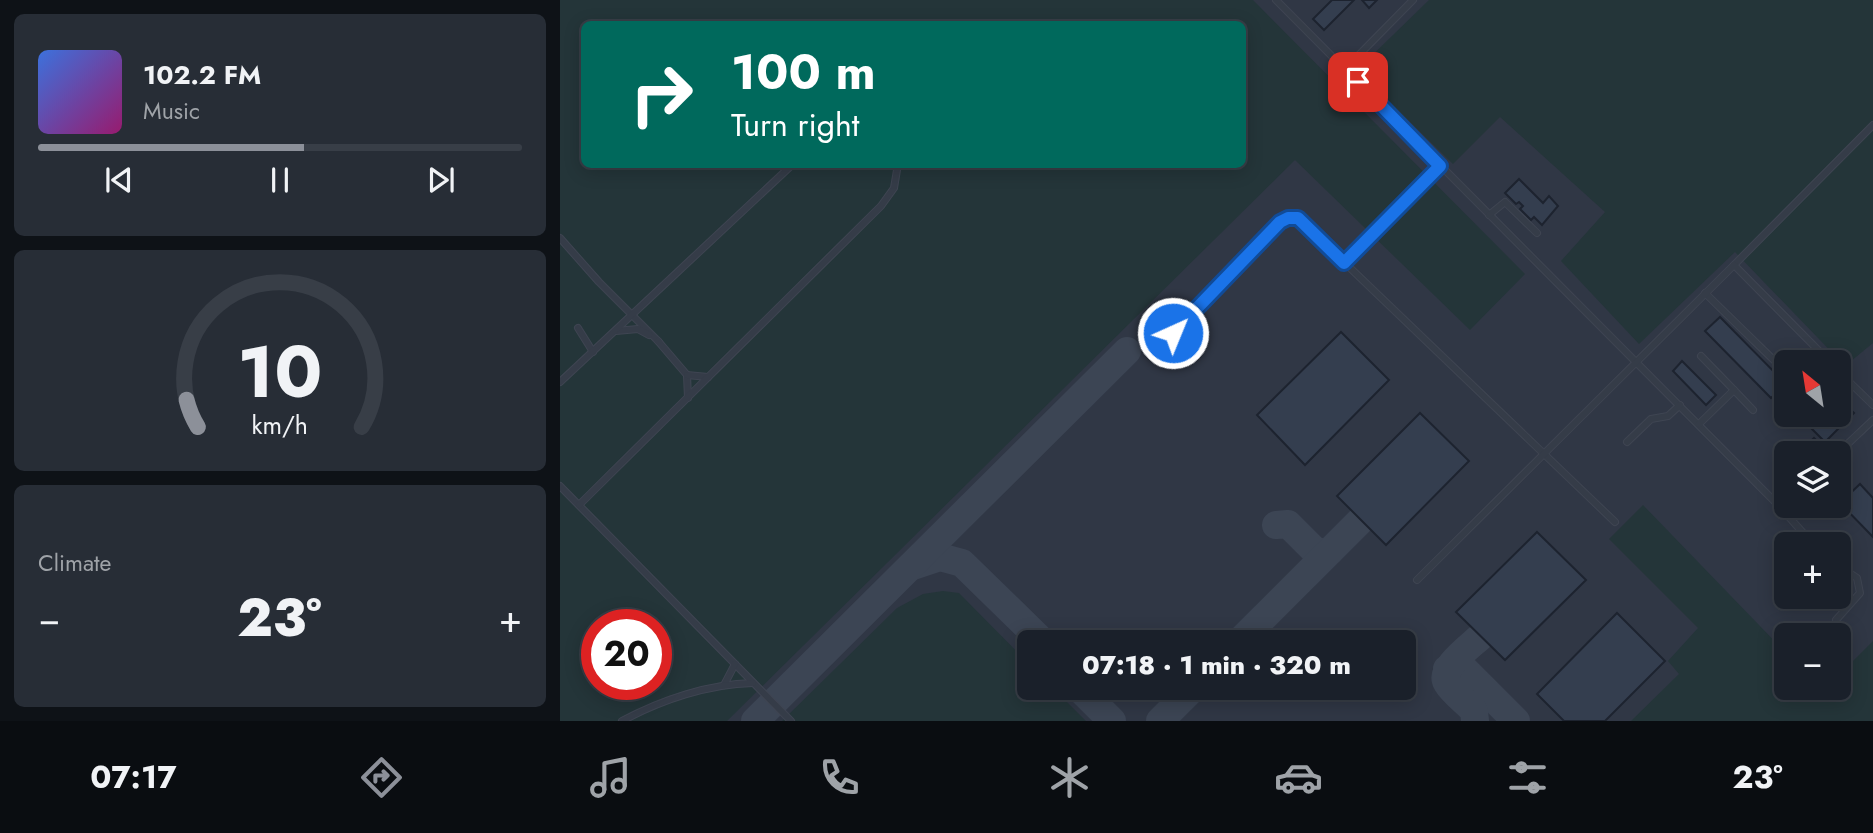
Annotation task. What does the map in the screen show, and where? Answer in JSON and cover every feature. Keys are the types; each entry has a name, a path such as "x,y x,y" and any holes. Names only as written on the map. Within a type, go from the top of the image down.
{"lane":[{"path":"1276,0 1774,501"},
{"path":"1345,69 1413,0"},
{"path":"1417,580 1873,125"},
{"path":"1344,263 1440,166"},
{"path":"560,382 789,168"},
{"path":"579,505 881,206 894,188 897,168"},
{"path":"1489,215 1506,202 1537,233"},
{"path":"1173,333 1273,227 1288,218 1298,218 1615,522"},
{"path":"560,238 687,375 688,398"},
{"path":"1734,265 1818,350"},
{"path":"1705,293 1774,360"},
{"path":"578,328 593,352"},
{"path":"616,331 638,329 659,342"},
{"path":"1701,356 1753,410"},
{"path":"687,375 708,377"},
{"path":"1852,385 1873,405"},
{"path":"1699,424 1734,390"},
{"path":"1627,442 1651,419 1668,416 1680,405"},
{"path":"1851,441 1873,420"},
{"path":"560,486 791,721"},
{"path":"1790,518 1802,532"},
{"path":"1851,574 1857,578 1860,593 1851,603"},
{"path":"1836,620 1846,609"},
{"path":"724,685 735,664"},
{"path":"622,721 675,698 724,685 753,683"}],"shaded area":[{"path":"560,0 1253,0 1525,274 1470,330 1295,160 727,721 560,721"},
{"path":"1106,0 1873,0 1873,676 1851,698 1851,623 1774,623 1774,700 1849,700 1828,721 560,721 560,222 904,168 1246,168 1246,21 1225,21"},
{"path":"1429,0 1873,0 1873,343 1852,360 1852,350 1830,350 1735,252 1639,344 1561,261 1605,212 1500,117 1453,164 1357,70"},
{"path":"1643,505 1774,641 1774,700 1851,700 1851,663 1873,641 1873,721 1631,721 1679,674 1668,661 1698,628 1609,539"},
{"path":"943,591 959,593 1017,652 1017,700 1065,700 1086,721 782,721 897,608 923,594"}],"building":[{"path":"1332,0 1354,0 1324,30 1313,19"},
{"path":"1362,0 1377,0 1369,8"},
{"path":"1519,179 1543,203 1549,196 1558,206 1542,225 1534,217 1531,220 1520,209 1523,206 1519,202 1516,204 1505,193"},
{"path":"1720,317 1774,372 1774,395 1771,398 1705,331"},
{"path":"1341,332 1389,380 1305,465 1257,415"},
{"path":"1682,361 1716,395 1706,405 1673,371"},
{"path":"1420,413 1469,461 1386,545 1337,496"},
{"path":"1810,427 1840,427 1826,441"},
{"path":"1860,484 1873,498 1873,537 1851,514 1851,493"},
{"path":"1537,532 1586,580 1505,660 1456,612"},
{"path":"1617,613 1665,661 1605,721 1564,721 1537,694"}],"taxiway":[{"path":"755,721 1127,351"},
{"path":"1251,630 1361,520"},
{"path":"1276,525 1288,524 1317,553 1330,551"},
{"path":"913,566 940,557 962,563 1031,630"},
{"path":"1475,721 1474,711 1450,687 1446,677 1451,664 1481,636"},
{"path":"1447,669 1455,665 1463,668 1516,721"},
{"path":"1091,700 1112,721"},
{"path":"1160,721 1181,700"}],"route":[{"path":"1173,333 1280,222 1288,218 1298,218 1344,263 1440,166 1358,82"}]}
